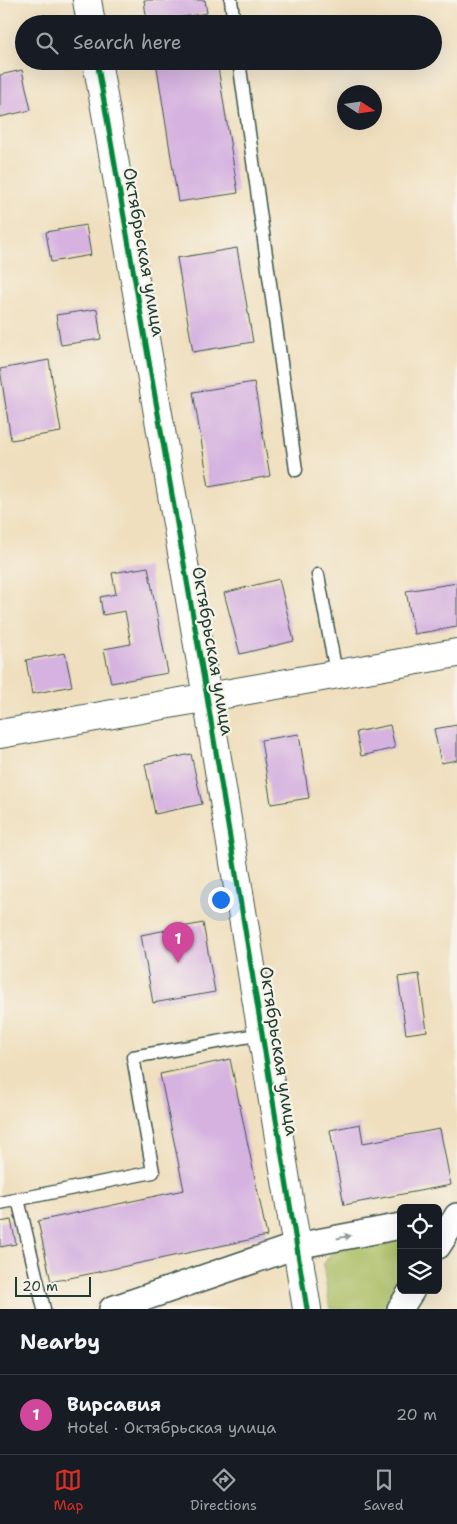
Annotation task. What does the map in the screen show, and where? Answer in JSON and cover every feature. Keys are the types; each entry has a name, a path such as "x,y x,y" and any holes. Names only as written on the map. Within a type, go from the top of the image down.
{"street":[{"path":"87,0 90,15"},
{"name":"Октябрьская улица","path":"99,70 207,696 307,1309"},
{"path":"0,734 457,653"},
{"path":"442,1218 457,1216"},
{"path":"442,1240 457,1216"},
{"path":"112,1309 296,1246 397,1227"},
{"path":"400,1309 409,1294"}],"lane":[{"path":"231,0 233,15"},
{"path":"240,70 296,470"},
{"path":"318,575 336,673"},
{"path":"0,1203 153,1172 133,1057 262,1034"},
{"path":"18,1199 44,1309"}],"green space":[{"path":"397,1235 397,1282 382,1309 330,1309 323,1265 340,1245"}],"building":[{"path":"144,0 205,0 207,13 195,15 146,15"},
{"path":"22,70 31,110 0,117 0,75"},
{"path":"157,70 218,70 238,193 178,202"},
{"path":"86,225 91,255 51,262 46,232"},
{"path":"237,248 253,342 193,352 177,258"},
{"path":"97,309 101,339 61,345 56,315"},
{"path":"49,360 61,432 11,440 0,369"},
{"path":"254,382 270,476 209,487 193,392"},
{"path":"148,567 168,673 111,683 104,649 131,644 125,611 103,615 100,597 116,594 112,573"},
{"path":"279,579 294,641 240,654 224,593"},
{"path":"457,583 457,627 414,634 406,591"},
{"path":"65,653 72,686 32,694 26,660"},
{"path":"390,725 395,748 361,756 356,732"},
{"path":"457,725 457,760 441,763 434,729"},
{"path":"299,734 309,798 271,804 261,740"},
{"path":"191,754 202,804 155,814 145,764"},
{"path":"203,923 215,992 153,1003 141,935"},
{"path":"419,974 427,1031 406,1034 398,977"},
{"path":"230,1059 267,1236 51,1282 38,1221 184,1190 160,1074"},
{"path":"360,1124 363,1143 440,1129 451,1185 344,1205 330,1130"},
{"path":"11,1220 16,1244 0,1247 0,1222"}],"cycle path":[{"path":"99,70 207,697 307,1309"}],"place":[{"name":"Вирсавия","path":"178,963"}]}
